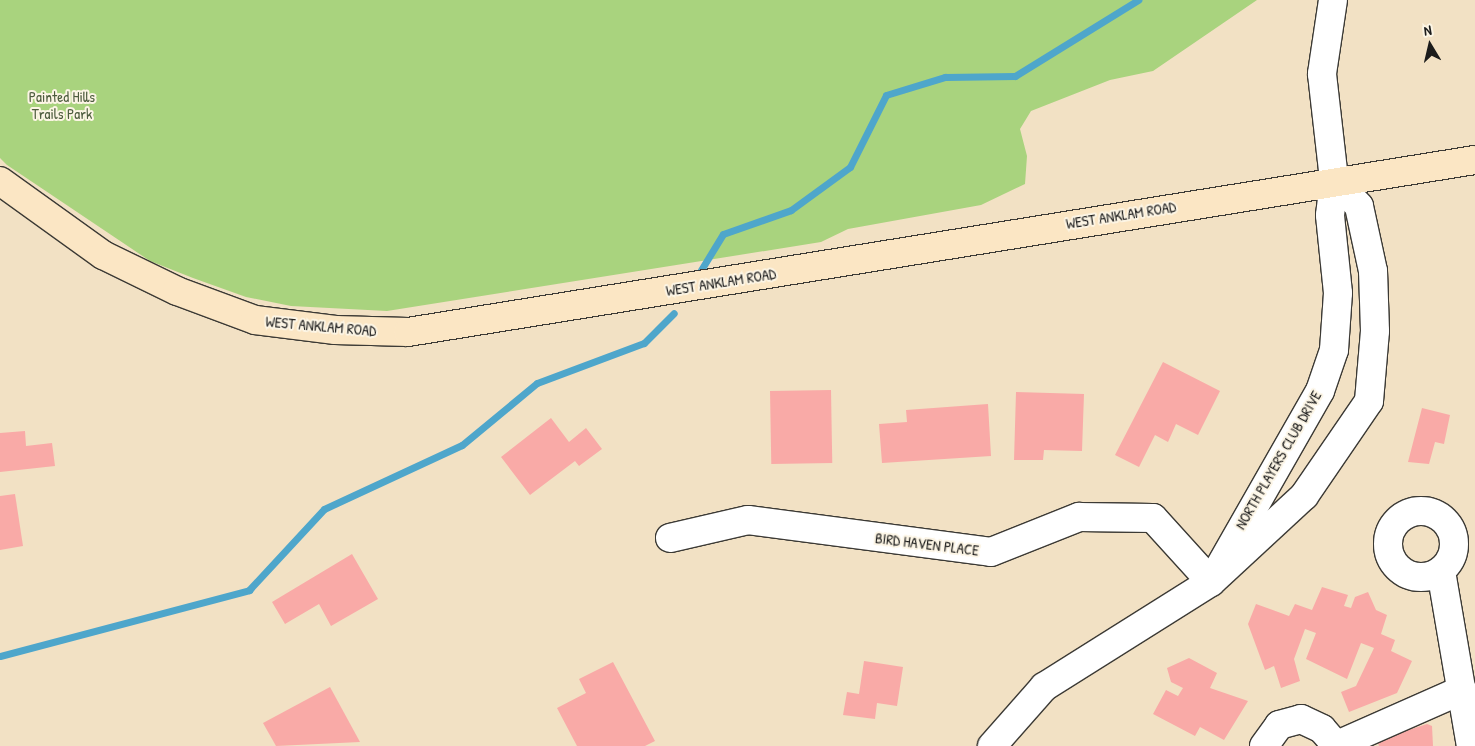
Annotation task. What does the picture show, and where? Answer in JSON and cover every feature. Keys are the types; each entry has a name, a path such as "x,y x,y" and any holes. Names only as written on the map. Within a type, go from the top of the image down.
{"main road":[{"name":"WEST ANKLAM ROAD","path":"0,180 103,255 185,295 255,320 335,330 408,332 1334,180 1475,160"}],"street":[{"path":"1333,0 1322,74 1334,180"},
{"name":"NORTH PLAYERS CLUB DRIVE","path":"1212,582 1239,526 1320,391 1334,350 1338,293 1330,215 1334,180"},
{"name":"NORTH PLAYERS CLUB DRIVE","path":"992,746 1044,687 1212,582 1304,496 1369,401 1375,331 1373,271 1359,206 1334,180"},
{"name":"BIRD HAVEN PLACE","path":"670,538 748,520 990,552 1079,517 1153,518 1212,582"},
{"path":"1440,571 1462,690 1470,746"},
{"path":"1264,746 1279,725 1301,719 1322,729 1336,746 1462,690"}],"green space":[{"name":"Painted Hills Trails Park","path":"0,0 1257,0 1153,71 1110,80 1031,111 1020,129 1027,156 1025,184 981,205 848,229 821,242 387,311 291,306 246,297 193,278 150,261 7,165 0,158"}],"building":[{"path":"1163,362 1220,391 1198,435 1176,424 1168,442 1155,435 1139,467 1115,455"},
{"path":"831,390 832,463 771,464 770,391"},
{"path":"1016,392 1084,394 1082,451 1044,450 1043,460 1014,460"},
{"path":"988,404 991,456 882,463 879,424 907,422 906,410"},
{"path":"1422,408 1450,415 1444,444 1435,442 1429,464 1408,462"},
{"path":"551,418 569,442 586,428 602,449 579,466 575,461 530,495 501,457"},
{"path":"25,431 26,446 52,443 55,466 0,472 0,433"},
{"path":"15,494 23,546 0,550 0,496"},
{"path":"352,554 378,599 331,626 319,604 285,624 272,602"},
{"path":"1322,587 1348,595 1344,606 1351,608 1355,597 1368,592 1376,610 1387,615 1381,634 1395,640 1391,651 1412,661 1397,693 1349,712 1341,692 1356,686 1374,648 1361,643 1347,679 1306,659 1316,633 1305,629 1294,659 1300,681 1281,688 1274,666 1265,670 1248,624 1256,604 1289,616 1295,604 1312,610"},
{"path":"1189,658 1217,673 1210,688 1248,701 1224,740 1200,727 1195,736 1153,714 1166,690 1178,696 1183,688 1171,682 1167,668"},
{"path":"864,661 903,667 897,706 877,703 875,719 843,715 847,692 859,694"},
{"path":"613,662 655,741 645,746 577,746 557,708 586,693 579,679"},
{"path":"330,687 360,742 276,746 263,723"},
{"path":"1427,724 1432,726 1433,746 1379,746 1377,740"}],"waterway":[{"path":"701,270 723,234 791,210 850,167 886,95 945,77 1015,76 1138,0"},
{"path":"0,656 249,590 324,509 462,445 537,383 644,343 674,313"}]}
